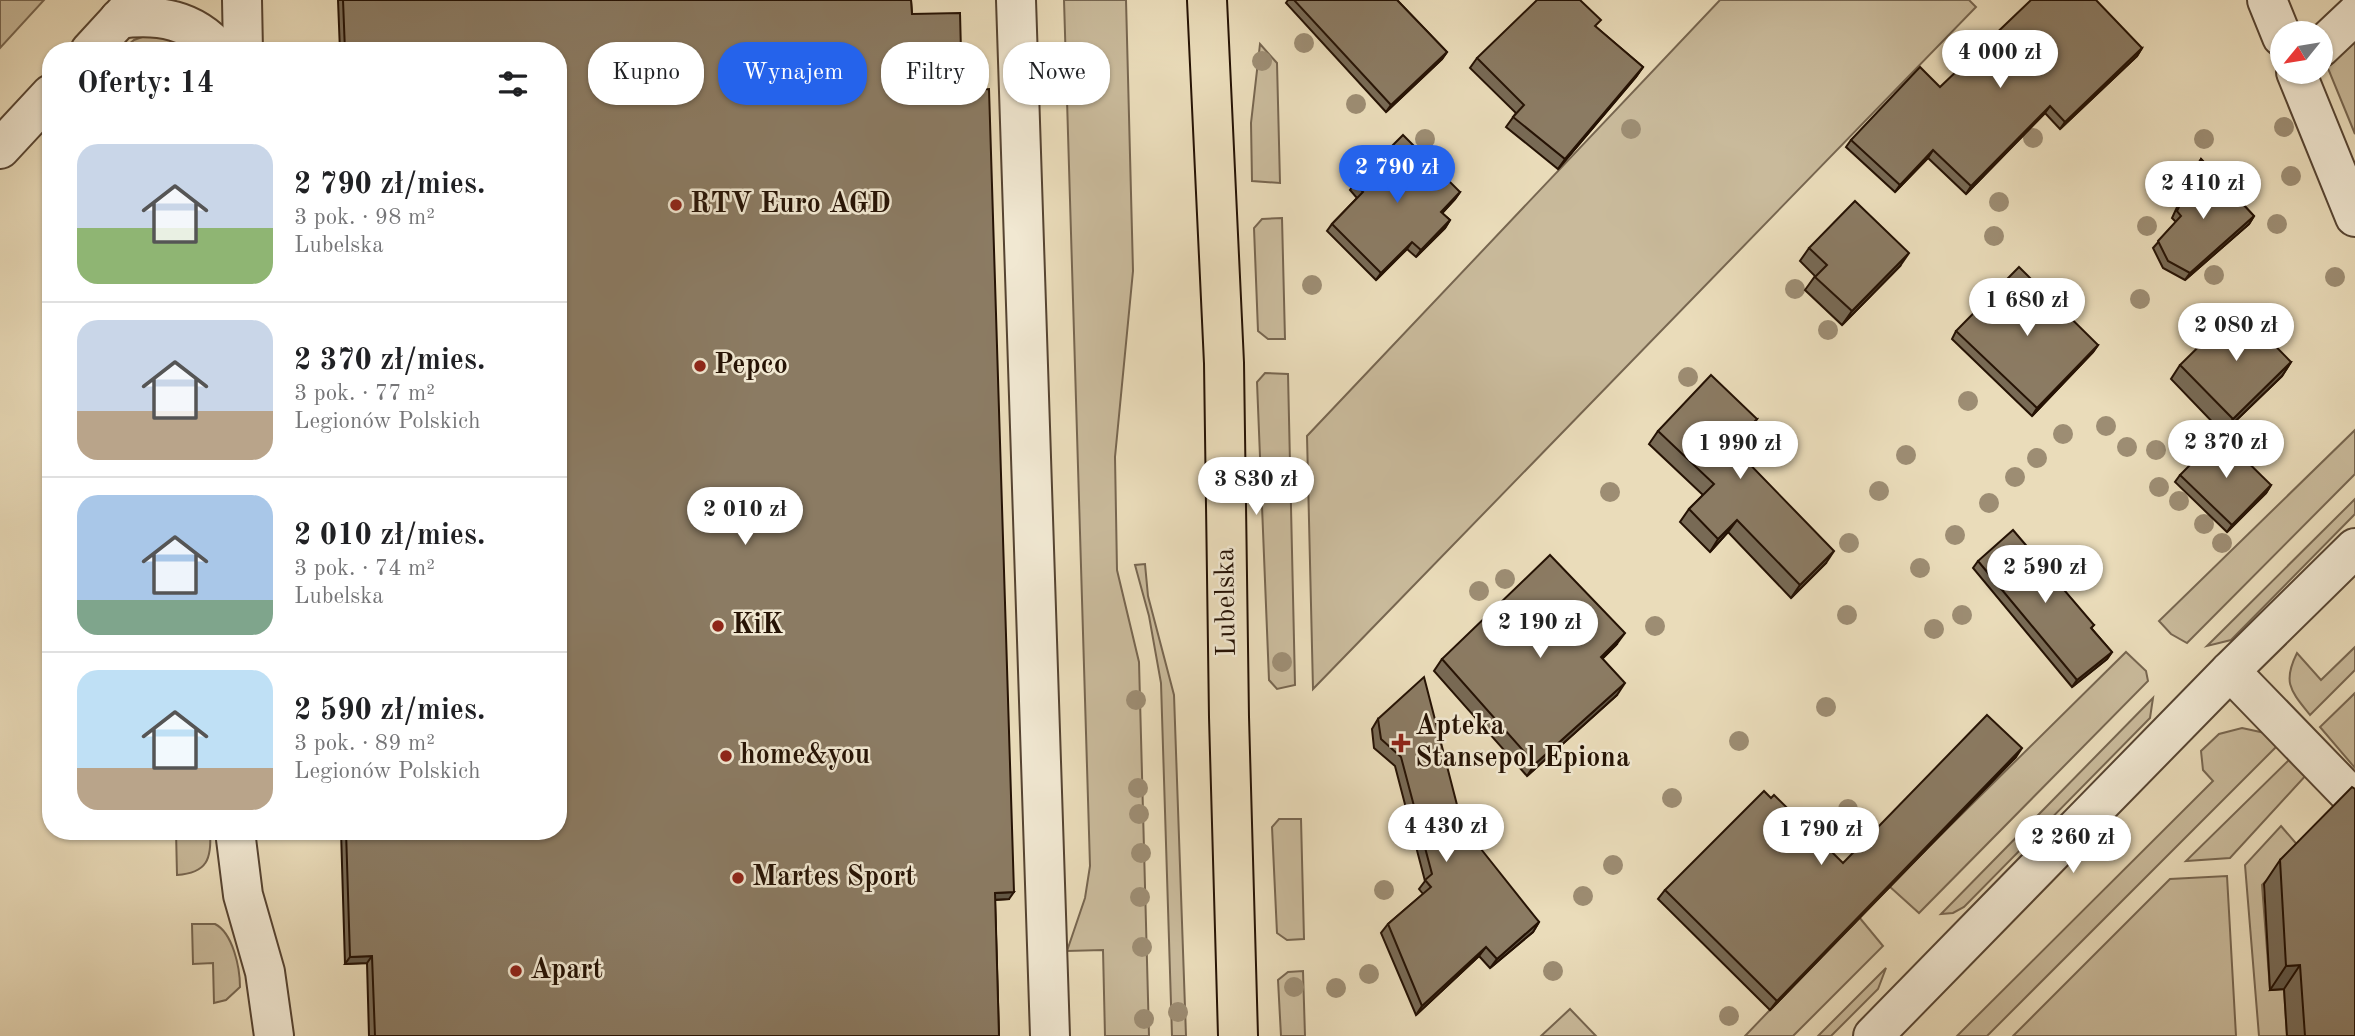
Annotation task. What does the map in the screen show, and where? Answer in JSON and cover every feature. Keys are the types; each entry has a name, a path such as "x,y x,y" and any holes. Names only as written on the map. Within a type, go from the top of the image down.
{"main road":[{"name":"Lubelska","path":"1207,0 1224,363 1229,717 1238,1036"}],"street":[{"path":"242,0 243,42"},
{"path":"1016,0 1050,1036"},
{"path":"2267,0 2276,21"},
{"path":"98,42 128,10 181,22 212,42"},
{"path":"2333,36 2355,15"},
{"path":"2301,84 2355,217"},
{"path":"0,149 42,104"},
{"path":"1873,1036 2230,671 2355,548"},
{"path":"2230,671 2355,800"},
{"path":"236,840 243,895 265,972 274,1036"}],"shaded area":[{"path":"0,0 44,0 0,48"},
{"path":"1064,0 1126,0 1133,271 1115,457 1117,570 1139,662 1149,1036 1105,1036 1103,950 1067,951 1085,898 1090,866 1067,105 1110,105 1110,42 1065,42"},
{"path":"1720,0 1969,0 1976,7 1313,689 1307,436"},
{"path":"153,33 178,42 132,42"},
{"path":"2355,35 2355,134 2333,81 2333,59"},
{"path":"1260,44 1277,63 1280,183 1252,181 1251,123"},
{"path":"1282,218 1285,339 1268,339 1258,331 1254,228 1262,219"},
{"path":"1265,373 1288,374 1295,685 1277,689 1269,680 1257,382"},
{"path":"2355,430 2355,474 2187,643 2171,634 2159,621"},
{"path":"2355,499 2355,514 2231,640 2207,646"},
{"path":"1145,564 1148,596 1174,695 1186,1036 1172,1036 1161,683 1149,616 1135,565"},
{"path":"2355,647 2355,670 2310,715 2291,686 2290,672 2297,653 2321,680"},
{"path":"2126,652 2146,671 2148,681 1919,913 1889,886"},
{"path":"2355,693 2355,768 2320,727"},
{"path":"2153,698 2150,718 1964,907 1953,913 1941,914"},
{"path":"2242,728 2265,733 2279,744 1987,1036 1957,1036 2213,781 2203,770 2201,751 2219,734"},
{"path":"2293,756 2308,773 2230,858 2186,861"},
{"path":"1279,819 1301,819 1304,939 1287,940 1277,933 1272,827"},
{"path":"2281,826 2300,848 2262,885 2270,989 2284,989 2287,1036 2259,1036 2245,865"},
{"path":"176,840 210,840 206,863 195,871 177,875"},
{"path":"2227,876 2236,1036 2013,1036 2170,879"},
{"path":"1859,917 1883,946 1793,1036 1745,1036"},
{"path":"192,924 215,924 231,943 239,970 240,987 226,1000 214,1003 213,963 193,964"},
{"path":"1886,968 1878,989 1831,1036 1818,1036"},
{"path":"1303,971 1305,1036 1281,1036 1278,980 1288,972"},
{"path":"1570,1009 1596,1036 1541,1036"}],"building":[{"path":"343,0 911,0 912,14 960,13 961,42 881,42 881,105 989,105 989,89 1014,892 995,893 999,1036 375,1036 372,956 350,957 346,840 567,840 567,42 345,42"},
{"path":"1294,0 1397,0 1447,52 1391,105"},
{"path":"1537,0 1580,0 1601,20 1595,26 1643,67 1565,159 1513,117 1524,105 1477,58"},
{"path":"2031,0 2096,0 2142,48 2065,122 2050,106 1971,186 1933,150 1900,185 1851,140 1920,67 1940,87"},
{"path":"1403,135 1460,192 1441,212 1450,220 1421,250 1412,242 1381,273 1332,224 1363,192 1355,183"},
{"path":"2201,159 2254,216 2190,273 2168,261 2158,241 2181,216 2177,211"},
{"path":"1855,201 1909,253 1852,311 1815,277 1827,265 1809,248"},
{"path":"2019,267 2098,345 2037,408 1956,331"},
{"path":"2238,308 2291,362 2233,419 2180,365"},
{"path":"1711,375 1757,419 1732,446 1834,551 1800,585 1737,520 1718,539 1689,509 1714,484 1658,431"},
{"path":"2220,435 2271,485 2232,525 2180,475"},
{"path":"2013,530 2094,625 2091,628 2112,652 2077,680 1978,561"},
{"path":"1550,555 1625,633 1601,657 1625,683 1535,764 1442,659"},
{"path":"1424,677 1464,832 1454,842 1473,839 1539,922 1497,959 1486,947 1422,1006 1388,924 1431,887 1425,880 1432,874 1401,757 1381,739 1378,719"},
{"path":"1987,715 2022,748 1777,1001 1665,890 1764,791 1771,798 1774,795 1843,863"},
{"path":"2352,787 2355,789 2355,1036 2305,1036 2300,965 2286,966 2280,860"}],"place":[{"name":"RTV Euro AGD","path":"676,205"},
{"name":"Pepco","path":"700,366"},
{"name":"KiK","path":"718,626"},
{"name":"Apteka Stansepol Epiona","path":"1401,743"},
{"name":"home&you","path":"726,756"},
{"name":"Martes Sport","path":"738,878"},
{"name":"Apart","path":"516,971"}]}
